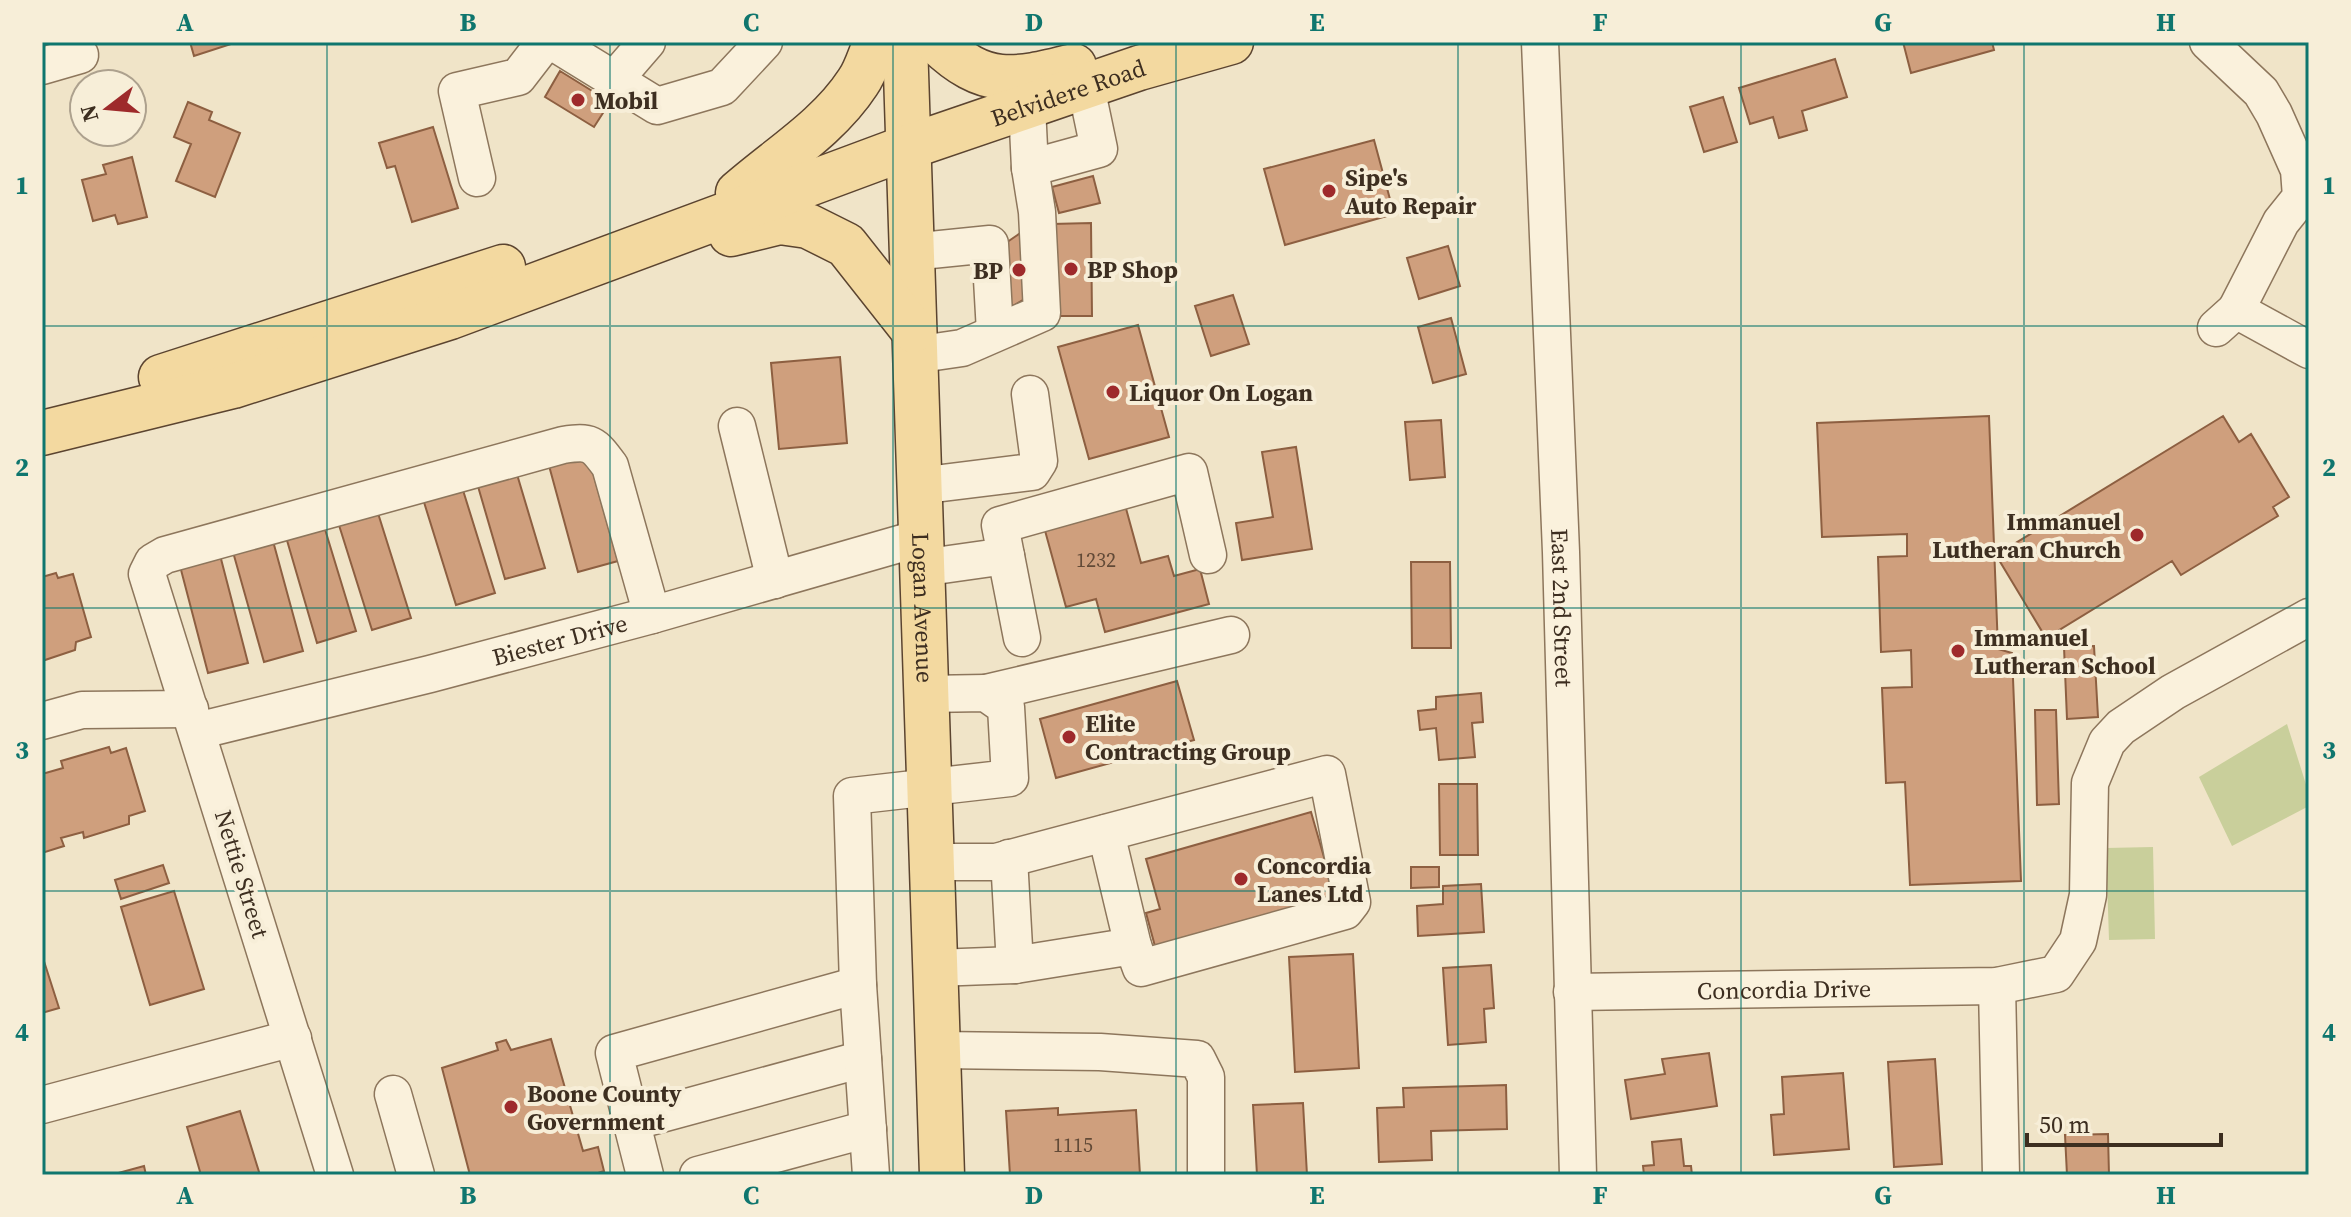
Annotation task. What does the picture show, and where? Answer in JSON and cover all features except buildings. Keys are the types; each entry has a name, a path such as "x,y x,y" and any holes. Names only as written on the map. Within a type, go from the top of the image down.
{"main road":[{"path":"738,193 776,159 824,124 859,81 876,42"},
{"name":"Logan Avenue","path":"905,42 942,1175"},
{"path":"937,42 956,61 992,78 1028,77 1138,51 1218,46"},
{"name":"Belvidere Road","path":"908,147 1218,46"},
{"path":"42,415 738,193 908,147"},
{"path":"42,433 233,386 450,317 908,147"},
{"path":"634,249 685,246 780,222 808,226 846,245 914,342"}],"street":[{"path":"477,178 457,91 518,77 545,42"},
{"path":"553,42 657,106 722,87 764,42"},
{"path":"615,79 647,42"},
{"name":"East 2nd Street","path":"1540,42 1561,552 1578,1175"},
{"path":"2208,42 2261,92 2299,170 2305,200 2281,222 2226,319 2309,350"},
{"path":"42,66 80,55"},
{"path":"1030,168 1099,149 1086,87"},
{"path":"914,342 962,348 1042,313 1027,107"},
{"path":"995,332 990,244 1009,220 1037,212"},
{"path":"911,252 990,244"},
{"path":"918,486 1032,472 1039,461 1030,394"},
{"path":"737,426 775,580"},
{"name":"Nettie Street","path":"335,1175 147,574 153,562 165,555 582,442 595,445 610,466 652,615"},
{"path":"1022,638 1000,525 1189,472 1208,555"},
{"name":"Biester Drive","path":"42,721 82,710 194,720 430,674 775,580 920,553 1006,556"},
{"name":"Concordia Drive","path":"1572,992 1997,986 2056,974 2078,941 2088,895 2090,783 2107,742 2121,727 2173,692 2309,617"},
{"path":"925,694 986,693 1231,635"},
{"path":"871,1175 858,985 852,796 1010,778 1006,707 986,693"},
{"path":"931,862 996,862 1327,774 1352,902 1345,911 1141,968 1106,833"},
{"path":"1009,858 1015,965"},
{"path":"935,968 1015,965 1133,946"},
{"path":"645,1175 614,1053 858,985"},
{"path":"1997,986 2001,1175"},
{"path":"42,1105 293,1038"},
{"path":"938,1050 1100,1052 1197,1059 1206,1077 1206,1175"},
{"path":"632,1122 863,1059"},
{"path":"393,1094 416,1175"},
{"path":"698,1175 868,1129"}],"green space":[{"path":"2287,724 2309,794 2309,806 2232,846 2199,777"},
{"path":"2153,847 2155,939 2109,940 2106,848"}],"place":[{"name":"Mobil","path":"578,100"},
{"name":"Sipe's Auto Repair","path":"1329,191"},
{"name":"BP Shop","path":"1071,269"},
{"name":"BP","path":"1019,270"},
{"name":"Liquor On Logan","path":"1113,392"},
{"name":"Immanuel Lutheran Church","path":"2137,535"},
{"name":"Immanuel Lutheran School","path":"1958,651"},
{"name":"Elite Contracting Group","path":"1069,737"},
{"name":"Concordia Lanes Ltd","path":"1241,879"},
{"name":"Boone County Government","path":"511,1107"}]}
